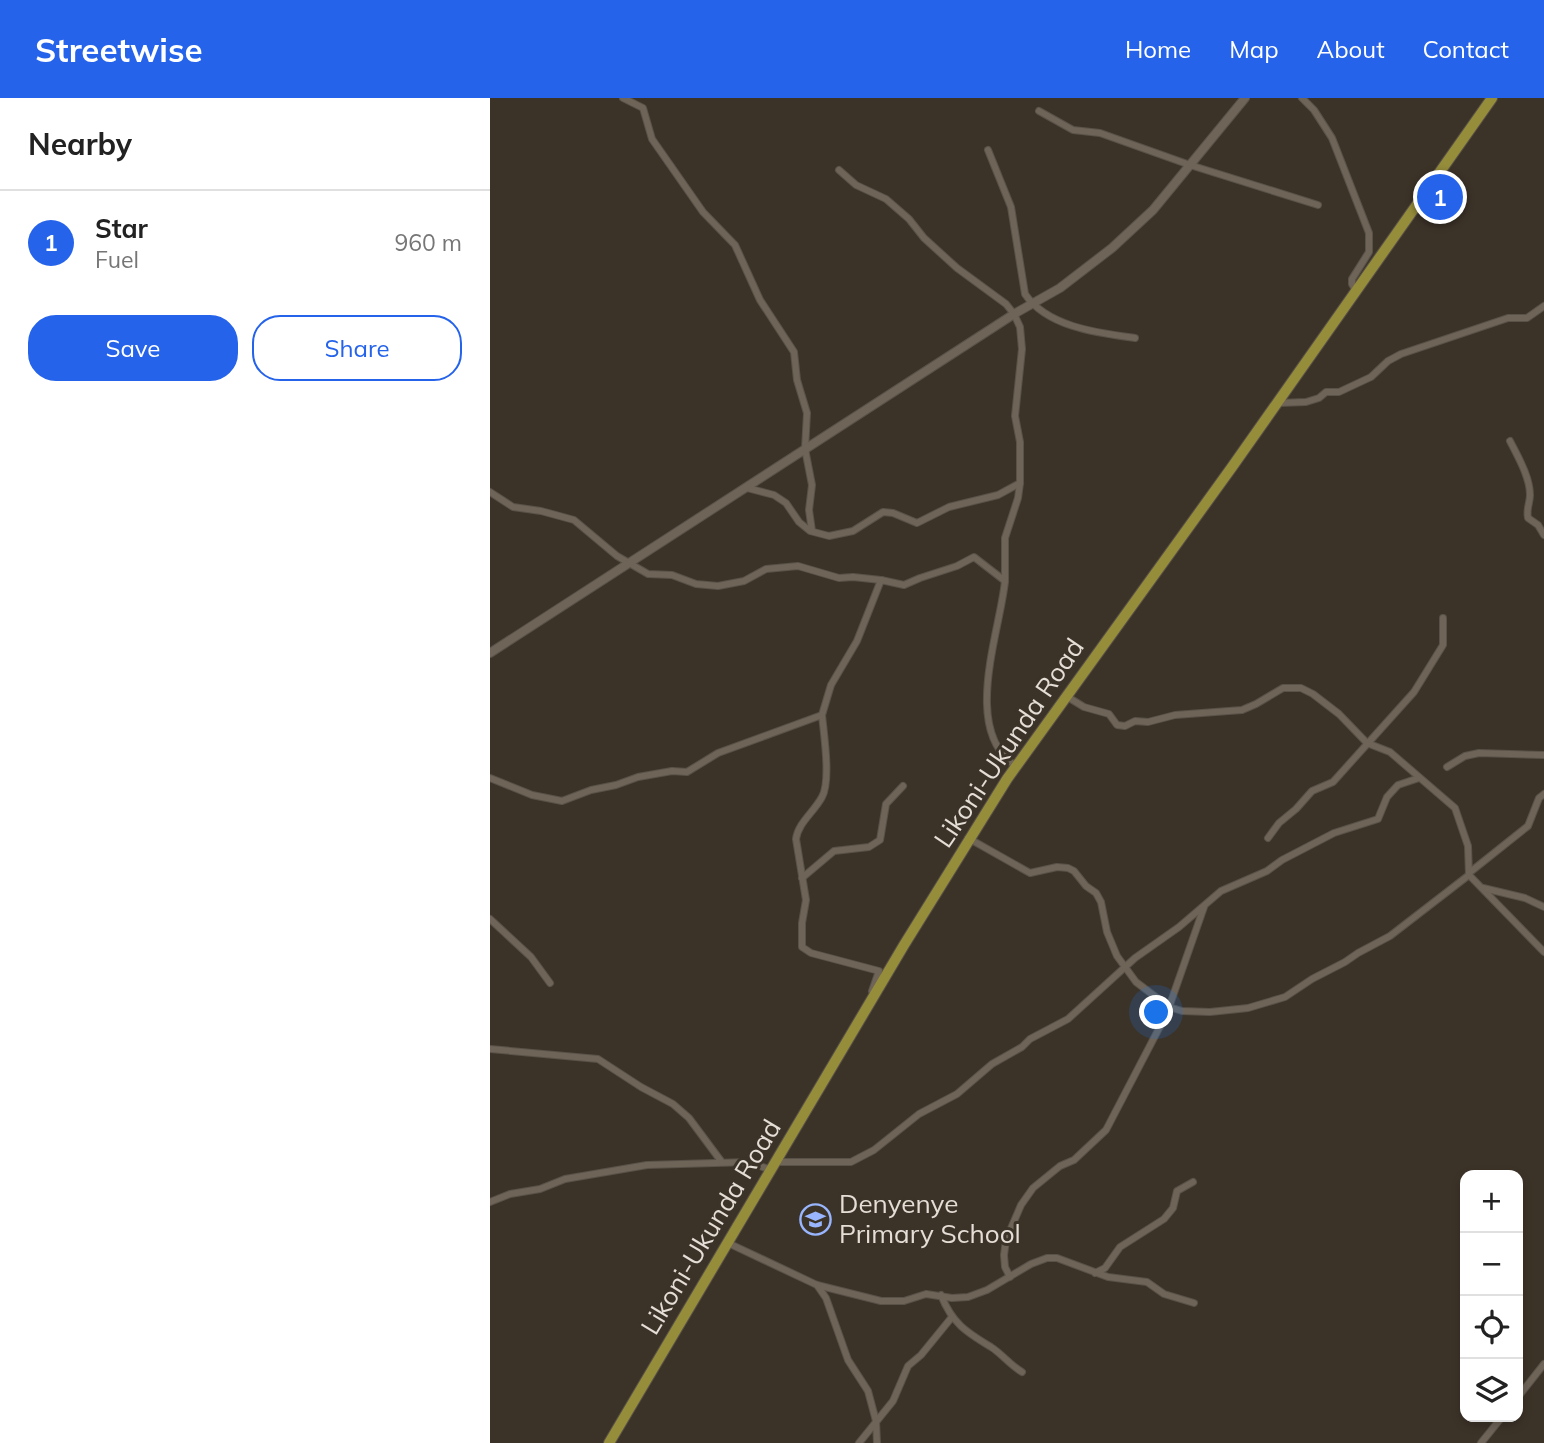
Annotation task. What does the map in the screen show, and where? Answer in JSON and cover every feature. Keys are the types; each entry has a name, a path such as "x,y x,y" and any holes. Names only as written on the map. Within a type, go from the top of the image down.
{"highway":[{"name":"Likoni-Ukunda Road","path":"609,1443 968,838 1016,766 1492,98"}],"street":[{"path":"623,98 643,108"},
{"path":"640,98 657,148 703,212 735,245 760,300 794,352 797,380 807,413 805,449 812,485 809,510 812,531"},
{"path":"490,653 1014,314 1060,288 1112,248 1153,210 1245,98"},
{"path":"1303,98 1332,138 1369,233 1369,252 1352,279 1356,291"},
{"path":"1039,111 1073,130 1100,133 1318,205"},
{"path":"988,150 1011,207 1025,294 1032,304 1058,320 1096,332 1135,338"},
{"path":"839,170 856,185 886,199 908,219 923,238 957,268 1006,304 1020,327 1022,349 1015,416 1020,442 1020,483 1005,538 1005,581 992,648 987,712 995,745 1016,766"},
{"path":"1277,403 1307,402 1326,392 1339,392 1370,377 1388,361 1401,354 1508,318 1527,318 1544,306"},
{"path":"1510,441 1528,488 1528,518 1538,525 1544,535"},
{"path":"747,488 774,495 786,503 799,522 812,531 829,536 853,531 883,512 893,513 916,523 949,508 998,495 1020,483"},
{"path":"490,492 513,507 573,520 617,556 648,574 672,575 704,585 736,583 766,569 798,566 839,578 881,580 904,585 974,557 1005,581"},
{"path":"865,1013 879,971 811,953 802,947 806,900 796,839 797,831 823,795 825,780 822,715 831,685 857,641 881,580"},
{"path":"1268,838 1279,823 1312,791 1333,782 1414,692 1443,645 1443,618"},
{"path":"1066,696 1084,707 1109,714 1117,725 1125,726 1135,721 1148,722 1175,715 1242,710 1283,688 1301,688 1313,694 1339,714 1367,743 1390,752 1455,808 1468,846 1469,874 1544,952"},
{"path":"490,778 532,795 562,801 638,777 672,771 687,772 718,753 822,715"},
{"path":"1447,767 1465,756 1479,753 1544,755"},
{"path":"490,1202 594,1172 647,1165 721,1161 754,1162 773,1166 851,1162 874,1150 919,1114 957,1094 992,1064 1022,1047 1030,1039 1068,1019 1124,968 1221,891 1267,871 1282,860 1334,833 1378,819 1387,797 1398,785 1419,778"},
{"path":"802,878 834,851 869,847 880,840 886,804 903,786"},
{"path":"968,838 1026,872 1057,867 1073,871 1086,886 1096,892 1101,902 1107,932 1124,968 1136,982 1169,1007 1182,1012 1232,1011 1285,997 1390,936 1528,826 1539,798 1544,794"},
{"path":"1481,888 1525,898 1544,907"},
{"path":"1010,1277 1005,1267 1004,1255 1010,1229 1021,1205 1033,1188 1060,1166 1073,1160 1106,1130 1169,1007 1204,906"},
{"path":"490,919 531,957 550,984"},
{"path":"490,1049 598,1059 673,1104 689,1118 721,1161"},
{"path":"1095,1273 1105,1268 1120,1247 1164,1219 1173,1208 1177,1191 1194,1182"},
{"path":"728,1244 817,1285 881,1301 904,1301 926,1294 952,1298 968,1297 987,1290 1047,1258 1057,1258 1095,1273 1147,1282 1164,1294 1195,1303"},
{"path":"817,1285 826,1298 848,1360 868,1391 876,1421 877,1443"},
{"path":"941,1296 952,1317 967,1334 1022,1371"},
{"path":"859,1443 893,1401 908,1366 921,1355 952,1317"},
{"path":"1523,1391 1544,1364"},
{"path":"1481,1443 1498,1422"}],"place":[{"name":"Star","path":"1440,197"},
{"name":"Denyenye Primary School","path":"816,1219"}]}
